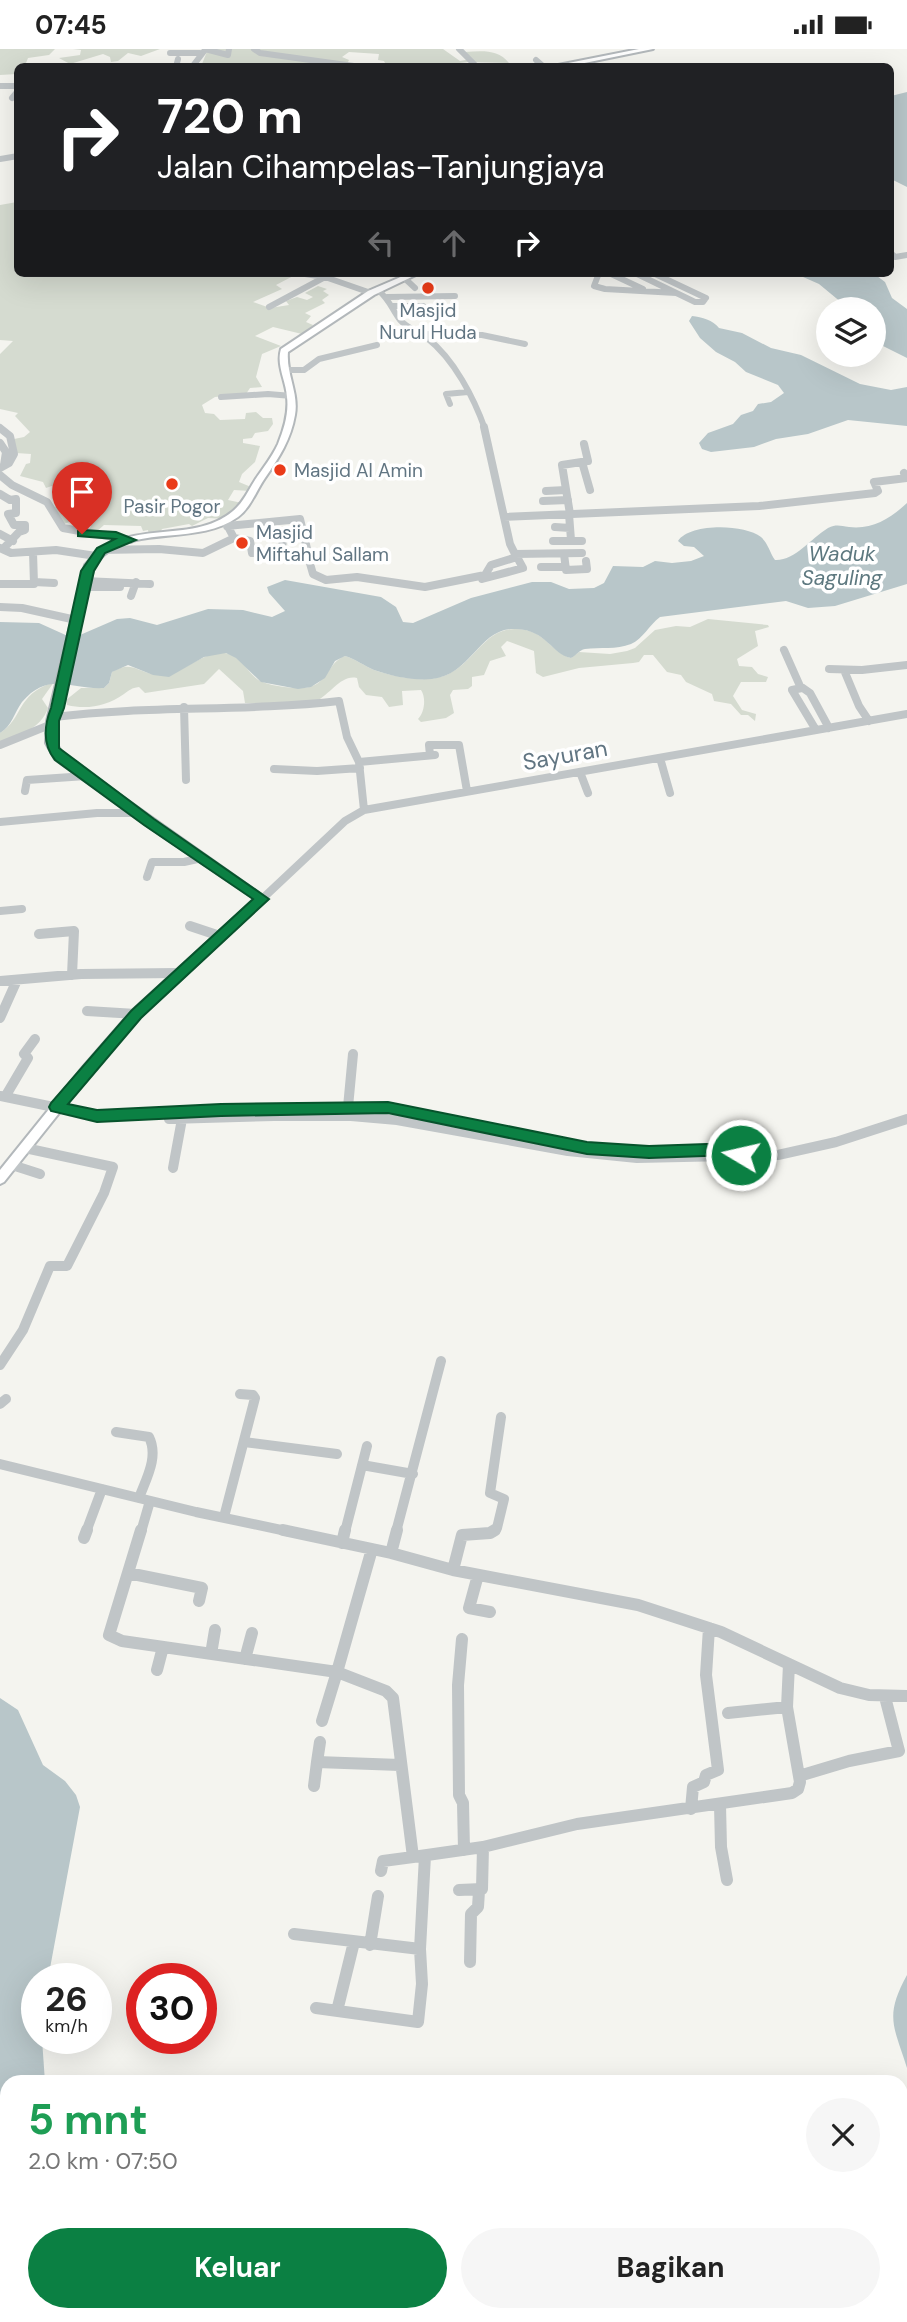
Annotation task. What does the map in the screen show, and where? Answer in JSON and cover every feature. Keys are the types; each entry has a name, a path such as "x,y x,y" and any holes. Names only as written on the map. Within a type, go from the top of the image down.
{"main road":[{"path":"573,63 650,49"},
{"path":"0,1179 54,1110 136,1014 262,899 55,753 51,739 53,721 84,584 98,553 116,543 226,524 246,505 285,438 292,396 283,354 287,348 375,291 403,277"}],"street":[{"path":"170,53 204,51 228,55 229,49"},
{"path":"254,49 258,53 332,63"},
{"path":"459,49 473,63"},
{"path":"177,63 178,59"},
{"path":"536,60 539,63"},
{"path":"269,307 325,277 387,296 455,296"},
{"path":"410,277 415,288"},
{"path":"410,277 421,298"},
{"path":"596,277 594,286 676,293"},
{"path":"618,277 648,291"},
{"path":"643,277 695,302 703,302 706,298 661,277"},
{"path":"387,296 401,321 423,334 443,355 480,410 510,544 523,568 484,579 474,577"},
{"path":"393,306 421,298"},
{"path":"387,331 414,329"},
{"path":"423,334 482,335 525,344"},
{"path":"285,370 304,370 319,359 377,345"},
{"path":"450,404 446,394 468,392"},
{"path":"221,397 268,394 292,396"},
{"path":"0,428 10,436 14,450 12,459 2,467"},
{"path":"0,443 6,453 2,467"},
{"path":"571,541 570,513 562,465 587,461 584,444"},
{"path":"582,462 590,490"},
{"path":"504,517 759,506 850,498 875,493 878,491 874,482 907,478 904,473"},
{"path":"0,480 33,492 53,507 63,528 130,540"},
{"path":"551,481 564,480"},
{"path":"546,491 566,490"},
{"path":"0,494 10,500 33,492"},
{"path":"1,548 13,541 26,525 14,525 8,514 16,513 16,499"},
{"path":"542,501 568,500"},
{"path":"544,512 570,513"},
{"path":"234,538 226,524 300,519 313,574 326,580 357,577 425,587 487,575 492,564 516,556 553,553 564,554 584,557 587,569 566,571 564,554"},
{"path":"553,553 553,529 570,528"},
{"path":"0,534 13,541"},
{"path":"282,554 283,535"},
{"path":"1,548 11,553 56,550 98,553 159,549 203,553 234,538 250,541 252,554 308,553"},
{"path":"553,541 582,541"},
{"path":"33,552 34,582"},
{"path":"541,567 565,567"},
{"path":"131,596 136,582"},
{"path":"0,584 54,583"},
{"path":"84,584 149,584"},
{"path":"84,584 120,587"},
{"path":"0,607 22,608 76,620"},
{"path":"784,650 802,688 810,693 829,728"},
{"path":"829,669 907,665"},
{"path":"844,670 859,706 869,720"},
{"path":"802,688 792,690 816,730"},
{"path":"0,745 53,721 110,710 286,707 339,701 347,737 360,765 364,810"},
{"path":"184,707 186,781"},
{"name":"Sayuran","path":"262,899 345,821 364,810 907,714"},
{"path":"274,769 317,771 433,755 429,745 459,745 467,792"},
{"path":"660,758 670,793"},
{"path":"580,772 588,793"},
{"path":"25,791 27,780 86,776"},
{"path":"0,822 97,813 138,813"},
{"path":"147,877 152,862 184,862 202,858"},
{"path":"0,911 22,909"},
{"path":"190,926 220,936"},
{"path":"39,934 72,930 75,932 72,975"},
{"path":"0,981 72,975 178,973"},
{"path":"0,1018 17,980"},
{"path":"0,993 11,993"},
{"path":"87,1011 136,1014"},
{"path":"35,1039 24,1053 28,1058 2,1098 91,1120 182,1119 210,1115"},
{"path":"348,1107 353,1054"},
{"path":"54,1110 97,1116 274,1113 348,1107 408,1110 587,1148 778,1155 807,1150 907,1119"},
{"path":"274,1113 397,1120 600,1155 741,1154"},
{"path":"173,1168 182,1119"},
{"path":"0,1365 23,1330 50,1266 67,1266 104,1193 113,1167 25,1148"},
{"path":"12,1165 40,1174"},
{"path":"391,1553 441,1361"},
{"path":"224,1517 255,1397 240,1394"},
{"path":"453,1570 462,1535 492,1535 497,1531 504,1499 490,1493 501,1417"},
{"path":"116,1432 149,1437 153,1443 154,1455 128,1573 109,1635 115,1639 163,1647 337,1672 392,1696 400,1765 419,1857 422,1984 418,2022 316,2008"},
{"path":"244,1442 337,1454"},
{"path":"342,1543 367,1446"},
{"path":"0,1464 391,1553 453,1570 638,1605 709,1628 840,1688 885,1697 907,1696"},
{"path":"362,1465 413,1474"},
{"path":"84,1538 102,1489"},
{"path":"322,1721 372,1549"},
{"path":"128,1573 202,1588 199,1601"},
{"path":"478,1575 469,1608 490,1612"},
{"path":"691,1809 694,1787 704,1781 706,1775 719,1770 706,1675 709,1628"},
{"path":"211,1654 215,1630"},
{"path":"245,1658 252,1633"},
{"path":"462,1639 458,1685 458,1795 463,1803 464,1850"},
{"path":"157,1670 163,1647"},
{"path":"381,1871 383,1861 483,1847 577,1823 792,1793 800,1786 787,1707 789,1664"},
{"path":"799,1776 849,1761 899,1751 885,1697"},
{"path":"728,1713 787,1707"},
{"path":"314,1786 320,1742"},
{"path":"317,1762 400,1765"},
{"path":"720,1805 721,1847 727,1880"},
{"path":"470,1962 471,1914 478,1907 479,1891 482,1889 483,1847"},
{"path":"458,1890 479,1891"},
{"path":"370,1945 378,1896"},
{"path":"294,1934 420,1949"},
{"path":"337,2011 354,1943"}],"shaded area":[{"path":"0,49 55,49 49,55 28,58 26,63 14,63 14,74 0,75"},
{"path":"73,49 160,49 141,56 128,53 118,61 111,62 110,57 103,54 73,63 59,58 80,55 81,50"},
{"path":"208,49 443,49 460,61 471,59 465,52 483,51 500,55 509,63 385,63 378,60 379,54 349,52 342,57 349,60 348,63 202,63"},
{"path":"14,203 14,277 291,277 276,285 282,289 253,302 270,308 289,305 286,301 297,297 307,300 313,297 305,293 318,286 327,289 323,291 329,295 322,300 325,303 305,313 311,316 306,322 313,325 302,334 273,327 255,336 281,346 262,354 256,377 262,387 250,388 246,394 215,397 202,405 205,413 214,414 220,420 245,419 246,413 256,412 263,418 272,418 273,424 268,431 243,439 243,443 260,446 255,462 242,474 239,482 251,487 250,491 234,490 228,500 242,503 225,519 208,518 192,526 189,524 162,529 160,533 149,536 148,530 143,531 141,526 104,525 95,533 88,532 91,526 79,518 62,525 55,507 86,497 78,485 66,481 46,488 43,482 20,476 26,464 30,463 31,454 16,453 14,439 24,437 30,432 15,416 18,413 0,409 0,354 13,341 0,340 0,205"},
{"path":"708,619 769,627 755,631 758,646 737,659 739,666 752,667 758,674 768,677 766,682 741,682 733,696 742,710 756,714 755,721 748,715 741,715 731,704 714,701 712,694 686,682 681,675 667,672 653,655 644,655 639,662 579,668 543,677 536,673 534,651 507,641 501,647 506,656 490,661 484,675 472,677 472,686 468,689 453,690 450,695 454,713 446,718 421,722 418,719 424,700 421,690 402,691 403,705 389,707 382,697 366,695 359,687 357,678 351,678 310,703 245,703 243,691 219,669 204,684 145,693 136,687 97,706 67,705 66,700 81,688 104,688 109,683 112,672 123,667 162,675 220,653 237,658 253,676 267,684 304,688 315,685 345,656 386,674 427,679 442,677 455,671 492,636 503,631 516,629 534,633 571,658 579,652 610,654 627,651 635,648 655,630 676,626 690,627"},
{"path":"54,682 42,699 48,708 40,721 28,730 0,743 0,733 13,721 32,693"}],"water":[{"path":"907,92 907,187 894,180 894,95"},
{"path":"803,277 878,277 885,282 892,298 907,309 907,358 886,348 886,297 835,297 819,284"},
{"path":"692,316 707,319 719,328 742,333 771,348 801,355 816,362 816,367 825,367 860,384 891,390 907,387 907,426 848,420 808,434 776,439 754,447 711,452 702,449 699,443 708,433 733,424 741,415 753,411 758,404 771,402 784,393 778,385 746,372 735,362 716,352 700,338 689,321"},
{"name":"Waduk Saguling","path":"907,503 907,584 835,606 808,608 786,601 660,617 631,644 614,648 585,649 571,658 558,652 535,633 516,629 503,630 493,635 457,669 446,676 432,679 410,679 388,674 345,656 335,661 325,678 311,687 298,689 261,682 236,658 226,653 204,657 169,677 153,675 128,665 112,672 109,683 104,688 51,684 32,692 0,733 0,622 39,623 70,637 117,619 130,618 157,625 208,609 243,610 272,617 285,611 267,587 285,580 381,597 396,607 403,622 413,623 471,598 532,582 551,582 569,589 594,588 604,583 613,566 643,567 655,561 691,561 704,556 694,547 684,546 678,541 684,535 705,528 730,528 753,533 763,539 775,560 782,559 796,553 828,528 873,525 888,518"},
{"path":"0,1698 18,1710 43,1765 65,1781 76,1795 80,1807 51,1963 21,1963 21,2054 43,2054 45,2075 0,2075"},
{"path":"907,1975 907,2068 895,2031 893,2012"}],"place":[{"name":"Masjid Nurul Huda","path":"428,288"},
{"name":"Masjid Al Amin","path":"280,470"},
{"name":"Pasir Pogor","path":"172,484"},
{"name":"Masjid Miftahul Sallam","path":"242,543"}],"route":[{"path":"82,534 116,536 130,540 101,550 84,581 58,708 52,721 52,748 59,757 149,822 243,883 262,899 136,1014 57,1107 97,1116 221,1110 388,1108 587,1148 649,1152 736,1149 741,1155"}]}
